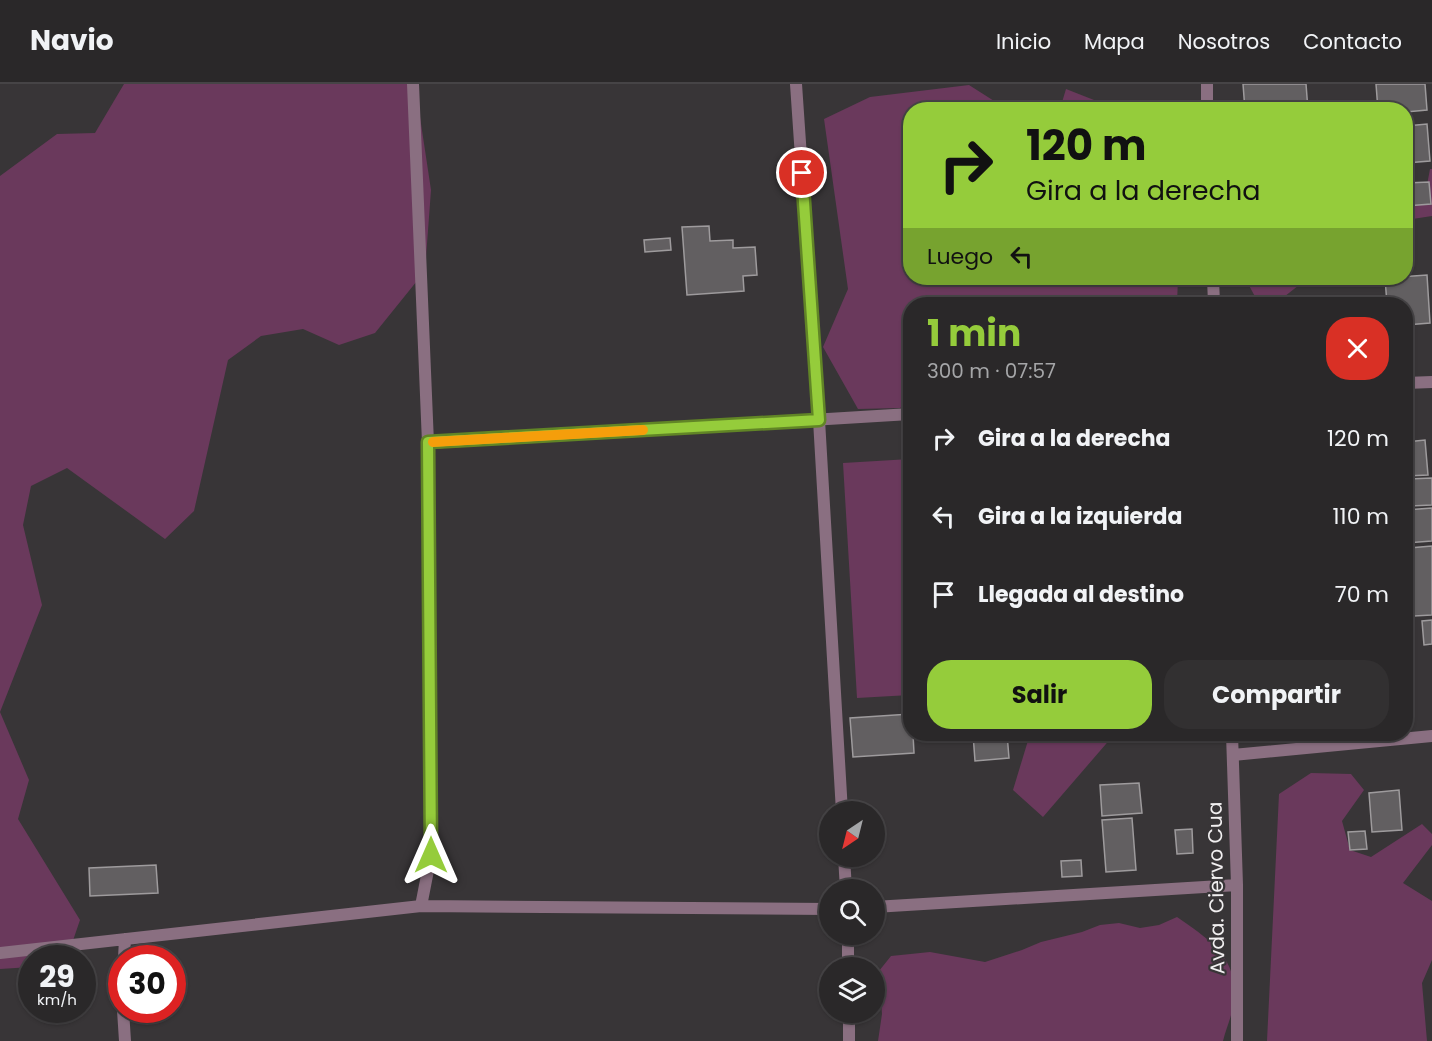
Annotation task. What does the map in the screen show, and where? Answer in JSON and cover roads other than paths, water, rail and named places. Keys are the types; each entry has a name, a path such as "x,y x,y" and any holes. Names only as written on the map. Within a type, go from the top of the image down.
{"street":[{"path":"413,84 428,442 431,855 421,906"},
{"path":"796,84 841,801"},
{"path":"1207,84 1207,102"},
{"path":"1413,383 1432,382"},
{"path":"428,442 903,414"},
{"path":"1413,738 1432,736"},
{"name":"Avda. Ciervo Cua","path":"1232,741 1238,885 1237,1041"},
{"path":"1233,755 1380,741"},
{"path":"885,906 1238,885"},
{"path":"0,953 421,906 819,909"},
{"path":"125,939 125,945"},
{"path":"124,1023 125,1041"},
{"path":"849,1023 849,1041"}]}
